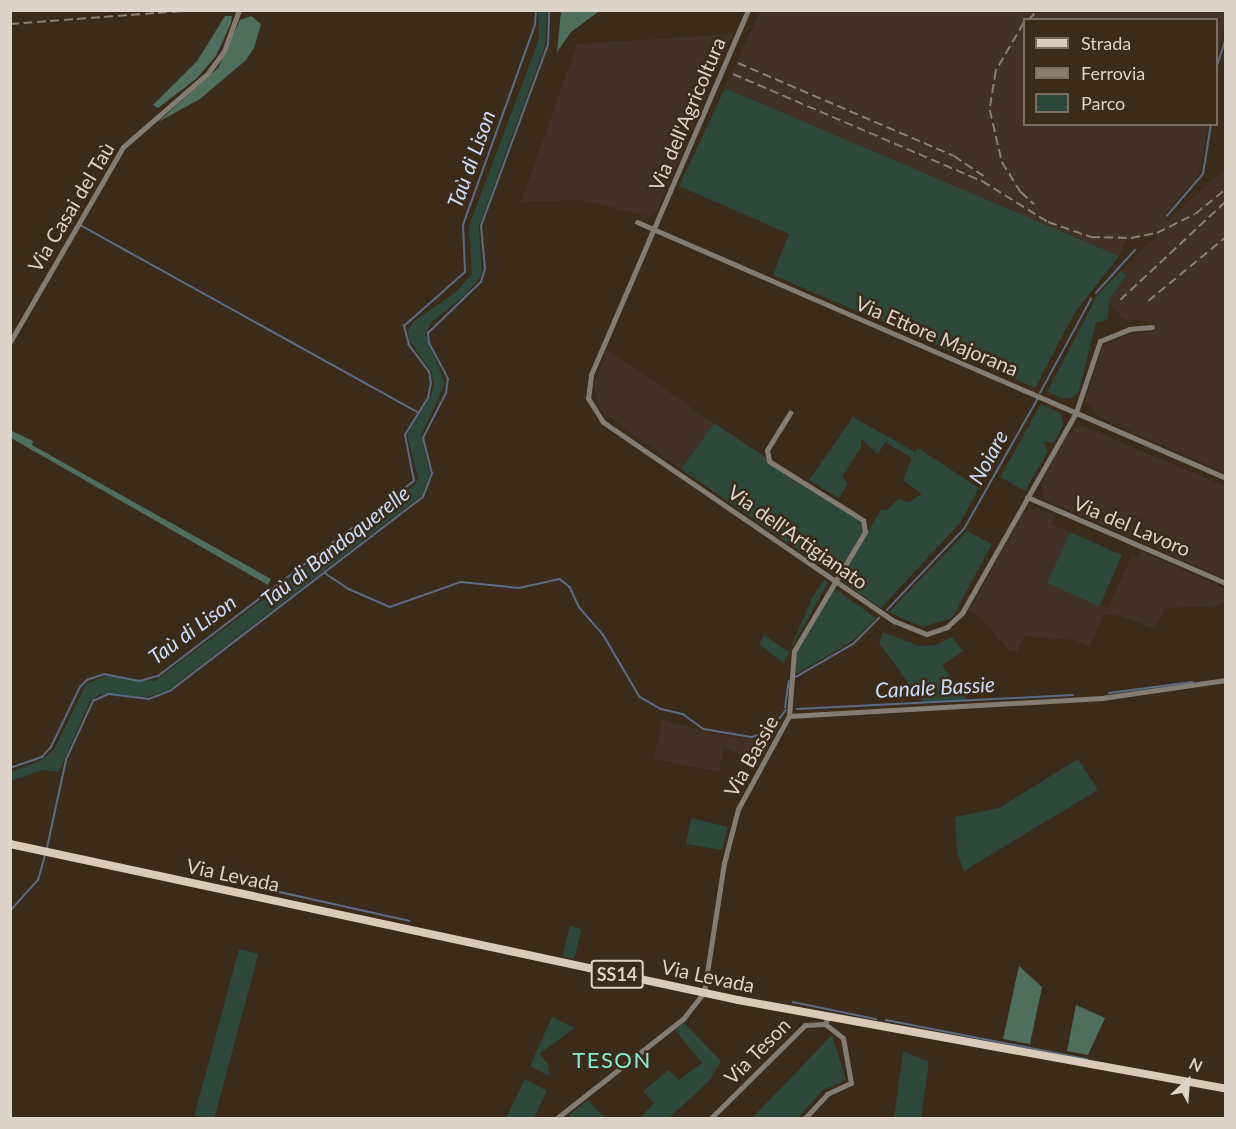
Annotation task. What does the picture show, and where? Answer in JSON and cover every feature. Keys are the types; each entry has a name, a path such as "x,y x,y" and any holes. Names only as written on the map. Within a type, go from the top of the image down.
{"main road":[{"name":"Via Levada","path":"10,844 826,1020 1226,1089"}],"street":[{"name":"Via dell'Agricoltura","path":"654,230 748,10"},
{"name":"Via Casai del Taù","path":"10,342 123,147 208,73 224,51 238,14"},
{"name":"Via Ettore Majorana","path":"637,222 1226,478"},
{"name":"Via dell'Artigianato","path":"654,230 591,375 588,392 591,406 603,422 904,628 920,633 936,632 952,624 962,614 1076,412 1100,340 1129,329 1152,327"},
{"path":"789,716 794,651 866,526 855,514 769,461 767,450 790,413"},
{"name":"Via del Lavoro","path":"1027,497 1226,583"},
{"name":"Via Bassie","path":"704,992 732,828 745,791 789,716 1102,698 1226,680"},
{"path":"557,1119 683,1018 704,992"},
{"path":"805,1119 827,1094 852,1083 843,1038 826,1020"},
{"name":"Via Teson","path":"711,1119 805,1025 826,1020"}],"shaded area":[{"path":"760,11 1225,11 1225,28 1218,52 1218,18 1023,18 1023,126 1208,126 1199,175 1163,215 1167,221 1225,169 1225,472 1098,417 1085,400 1102,347 1120,337 1155,330 1153,322 1124,319 1108,302 1125,276 1121,271 1159,234 1126,241 1119,256 725,88"},
{"path":"732,34 658,209 650,217 584,200 521,202 577,44"},
{"path":"607,350 714,423 681,469 599,409 594,385"},
{"path":"1080,425 1225,486 1225,579 1045,500 1041,483 1064,437"},
{"path":"1035,508 1055,515 1051,524 1070,532 1048,584 1108,608 1132,555 1138,558 1141,551 1225,589 1225,599 1218,606 1165,608 1155,629 1115,614 1105,615 1107,609 1089,647 1074,640 1025,636 1017,652 1008,649 979,616 969,611 1023,513"},
{"path":"662,719 715,735 766,740 754,763 724,746 719,772 654,759"}],"green space":[{"path":"561,10 651,11 598,12 571,32 557,52"},
{"path":"538,11 547,11 545,46 479,226 482,275 465,295 431,323 426,335 445,384 421,435 430,474 422,495 167,691 147,697 100,694 90,701 59,772 43,770 11,781 11,772 40,761 54,750 86,684 106,676 155,681 415,485 418,478 407,435 431,396 434,384 431,371 409,340 408,331 413,322 456,292 472,274 469,226 539,39"},
{"path":"225,16 232,16 231,23 216,56 196,79 158,108 153,105 197,61"},
{"path":"251,16 261,24 254,48 246,60 200,99 158,122 218,68 240,20"},
{"path":"725,88 1119,256 1074,314 1035,388 773,275 789,234 679,186"},
{"path":"1121,271 1126,276 1109,300 1108,319 1096,323 1079,391 1073,398 1065,399 1047,392 1098,294"},
{"path":"1041,404 1060,413 1064,424 1054,443 1043,441 1048,451 1025,491 1000,477"},
{"path":"853,417 915,452 918,448 979,488 960,523 881,608 839,579 881,510 887,510 898,499 908,502 922,494 903,480 912,458 885,442 878,454 861,439 861,447 842,477 848,483 839,498 809,480"},
{"path":"714,423 861,521 863,531 836,576 681,469"},
{"path":"10,430 33,441 32,445 271,579 268,585 11,438"},
{"path":"967,531 992,544 952,618 922,627 889,612"},
{"path":"1070,532 1122,555 1099,606 1047,583"},
{"path":"824,580 828,582 783,663 759,644 764,635 789,652 812,598"},
{"path":"834,588 876,618 851,642 796,674 797,650"},
{"path":"883,632 919,646 936,645 952,637 963,651 942,665 967,700 923,703 879,643"},
{"path":"1078,759 1098,790 964,871 957,853 955,817 999,808"},
{"path":"691,818 728,827 722,850 686,844"},
{"path":"570,926 582,929 574,959 563,956"},
{"path":"239,949 258,954 214,1118 194,1115"},
{"path":"1019,966 1042,987 1030,1044 1003,1039"},
{"path":"1076,1005 1105,1018 1088,1055 1067,1051"},
{"path":"552,1017 575,1028 539,1054 548,1064 549,1076 530,1066"},
{"path":"684,1023 721,1061 710,1080 669,1118 640,1118 654,1103 643,1091 669,1070 679,1080 702,1063 675,1030"},
{"path":"832,1035 846,1080 823,1090 798,1118 752,1118"},
{"path":"903,1051 929,1062 921,1118 894,1118"},
{"path":"525,1079 547,1091 534,1118 506,1118"},
{"path":"588,1100 605,1118 572,1118 569,1115"}],"waterway":[{"name":"Taù di Lison","path":"10,768 42,757 51,747 80,687 87,680 104,674 140,681 158,676 414,481 405,435 428,398 431,383 429,372 409,345 404,326 465,272 463,225 535,25 536,10"},
{"name":"Taù di Bandoquerelle","path":"47,848 66,760 93,701 109,694 149,699 170,691 423,497 432,474 423,438 446,393 448,379 429,343 428,333 481,282 485,269 481,226 548,45 549,10"},
{"name":"Noiare","path":"1218,63 1226,38"},
{"name":"Noiare","path":"1167,216 1203,174 1211,126"},
{"path":"82,226 417,412"},
{"name":"Noiare","path":"1096,293 1135,250"},
{"name":"Noiare","path":"1040,393 1091,299"},
{"name":"Noiare","path":"887,610 964,529 1038,398"},
{"name":"Canale Bassie","path":"325,573 349,589 390,607 461,582 519,588 560,579 570,587 580,608 603,634 640,697 661,709 683,714 704,729 752,737 770,731 786,710"},
{"name":"Noiare","path":"796,677 853,644 879,618"},
{"name":"Noiare","path":"785,708 789,681"},
{"name":"Canale Bassie","path":"1109,693 1192,682"},
{"name":"Canale Bassie","path":"797,709 1073,695"},
{"name":"Taù di Bandoquerelle","path":"10,911 38,880 45,856"},
{"path":"230,881 410,921"},
{"path":"793,1002 876,1019"},
{"path":"886,1020 1087,1059"}],"railway":[{"path":"10,24 195,10"},
{"path":"1030,18 1038,10"},
{"path":"1023,25 996,71 990,110 1002,162 1021,192 1034,204"},
{"path":"738,63 954,156 985,177"},
{"path":"733,74 982,181 1048,222 1091,237 1131,238 1157,233 1195,214 1226,189"},
{"path":"1120,300 1226,201"},
{"path":"1148,301 1226,237"}],"district":[{"name":"TESON","path":"612,1060"}]}
